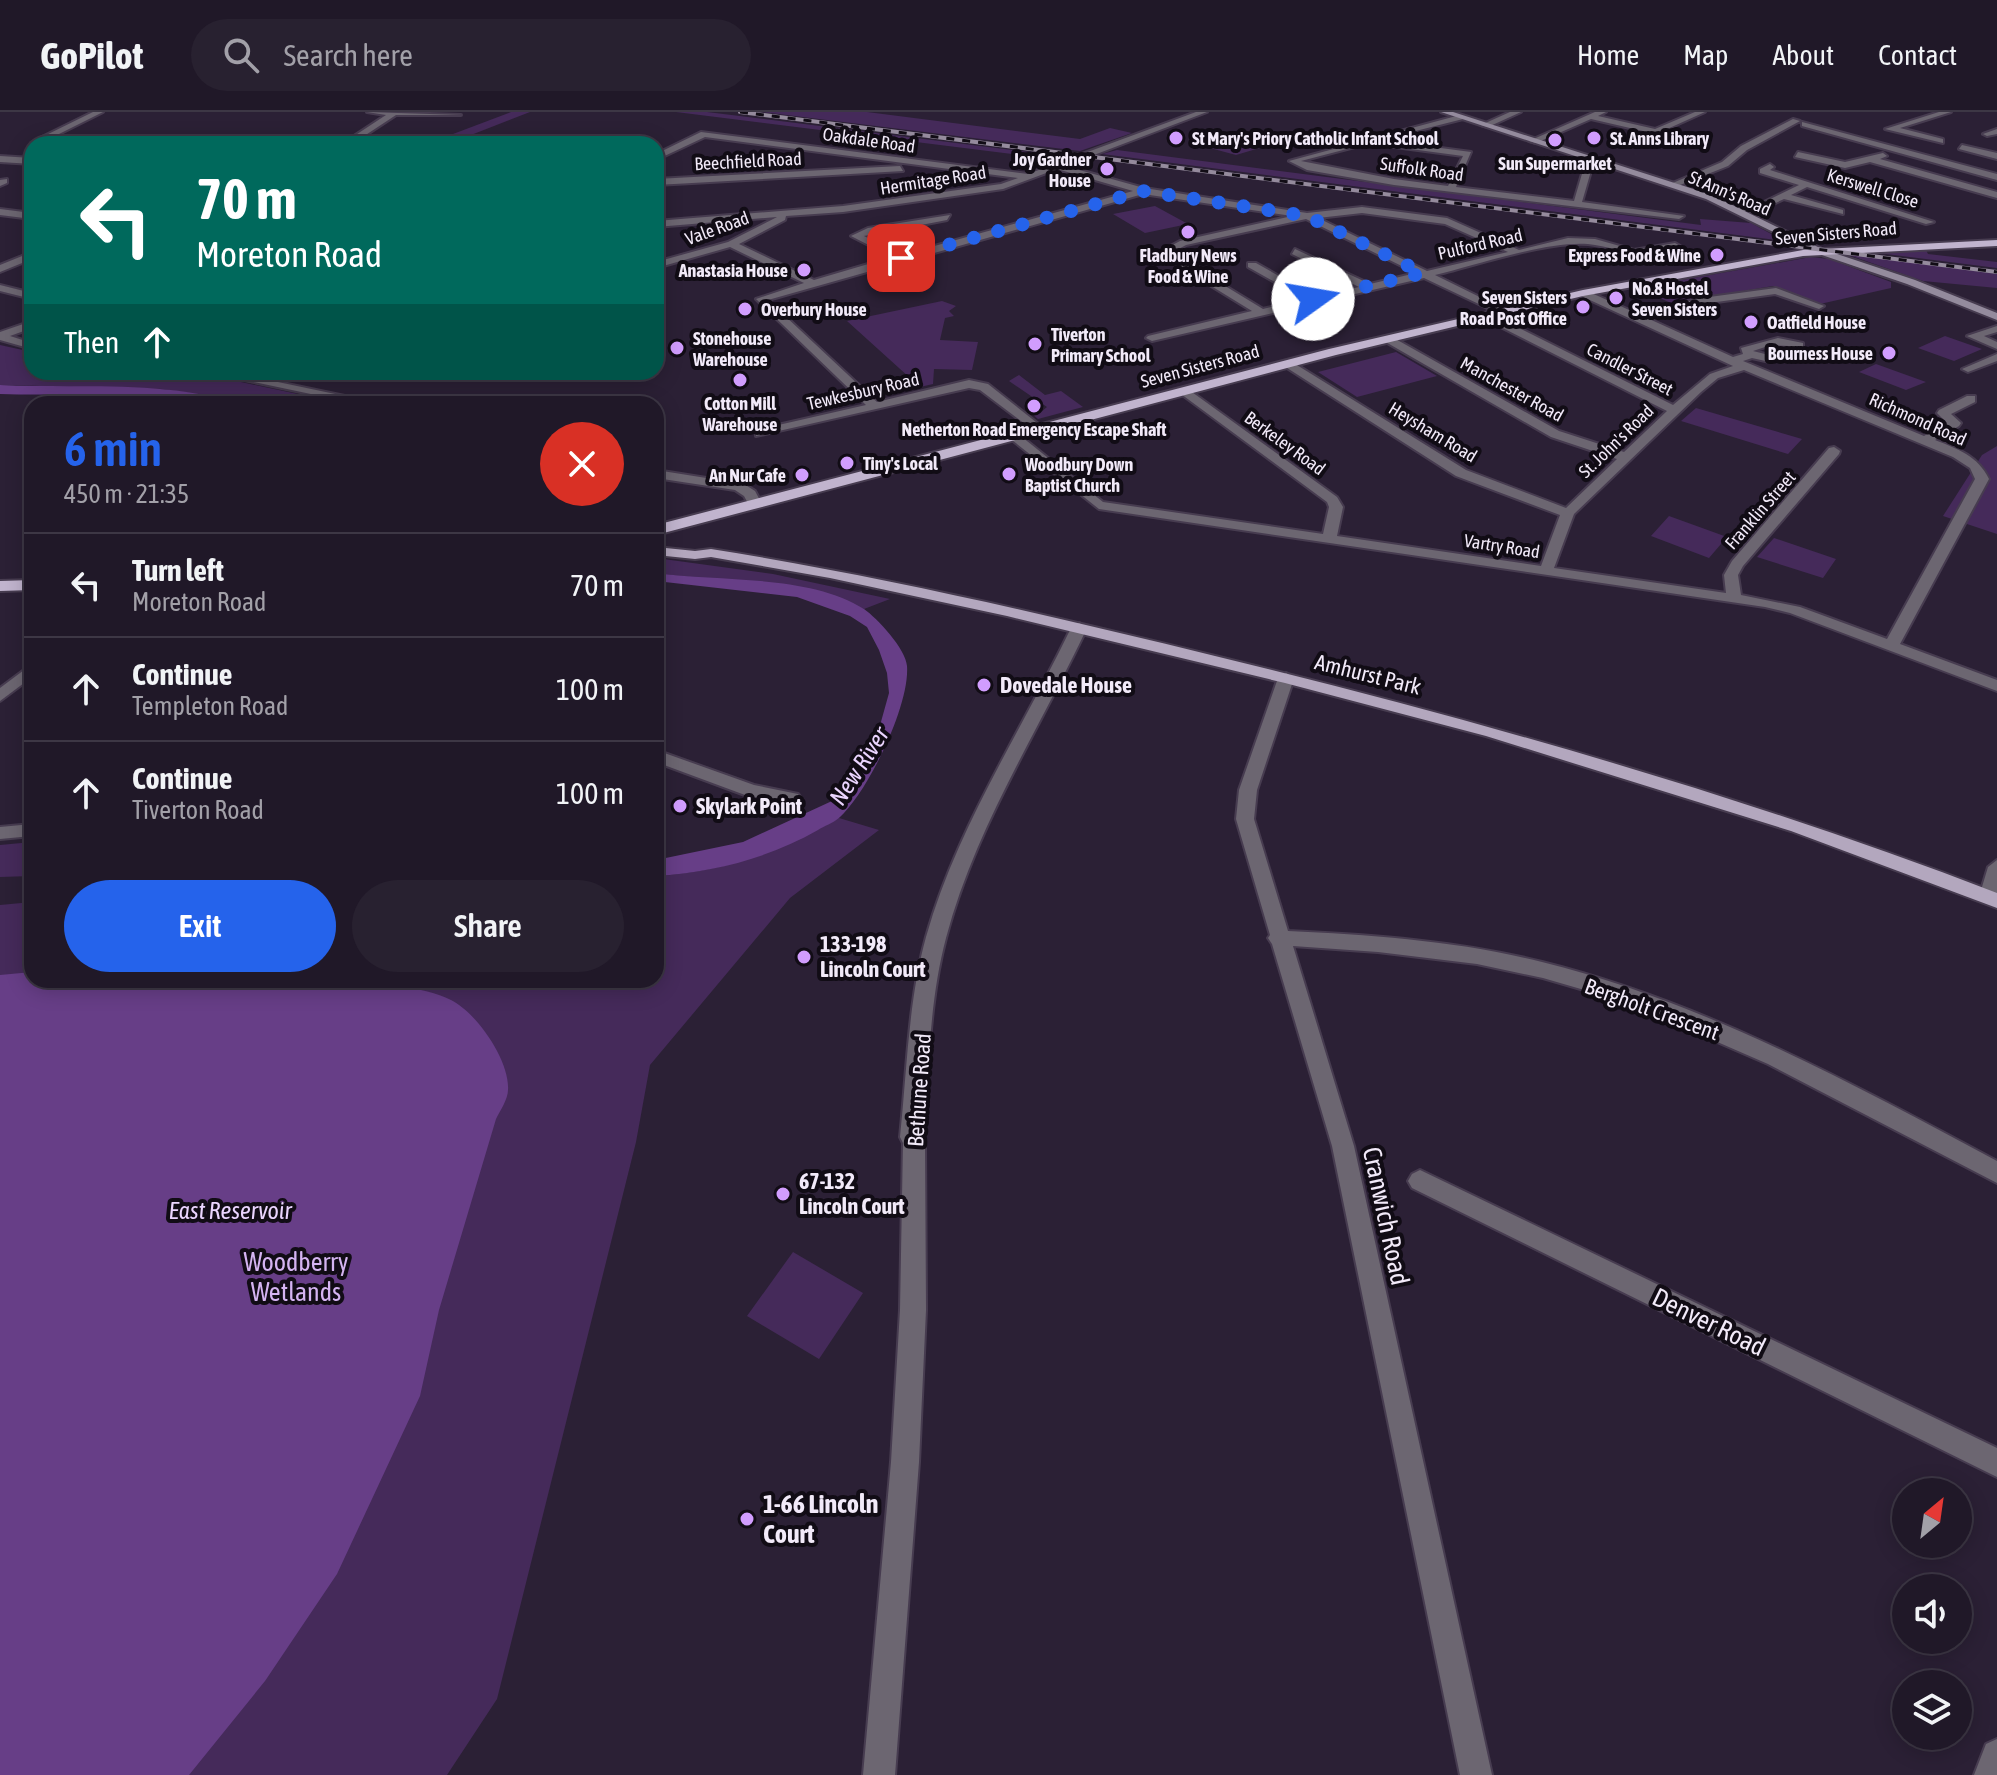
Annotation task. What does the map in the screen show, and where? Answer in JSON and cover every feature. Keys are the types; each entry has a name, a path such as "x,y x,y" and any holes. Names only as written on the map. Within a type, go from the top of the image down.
{"highway":[{"path":"1793,239 1855,249"},
{"name":"Seven Sisters Road","path":"664,528 1013,436 1032,425 1185,391 1583,293 1819,251 1997,243"},
{"path":"0,586 24,585"},
{"path":"0,599 24,599"}],"main road":[{"name":"St Ann's Road","path":"1445,112 1672,185 1738,210 1819,251 1911,282 1997,317"},
{"name":"Amhurst Park","path":"664,535 673,541 711,553"},
{"name":"Amhurst Park","path":"664,552 695,555 711,553 848,575 1286,678 1502,733 1681,787 1993,899"}],"street":[{"path":"64,130 99,112"},
{"path":"371,112 457,115"},
{"name":"Hermitage Road","path":"664,223 783,214 1003,186 1203,112"},
{"path":"1485,125 1517,112"},
{"path":"1533,141 1602,112"},
{"path":"1591,117 1656,132 1701,112"},
{"path":"1940,141 1891,129 1947,112"},
{"path":"358,136 394,113"},
{"path":"1785,116 1997,177"},
{"name":"Suffolk Road","path":"1460,117 1293,161 1338,173 1679,216"},
{"path":"1672,185 1725,164 1744,148 1800,122"},
{"name":"Oakdale Road","path":"664,153 704,134 1030,177"},
{"path":"1366,140 1468,154 1451,189"},
{"path":"1962,147 1997,156"},
{"path":"1798,155 1845,165 1902,150"},
{"path":"0,159 24,160"},
{"path":"1870,159 1997,195"},
{"name":"Beechfield Road","path":"664,182 936,165"},
{"path":"1578,201 1587,169 1603,165"},
{"path":"1056,166 1143,191 1180,196 1218,213 1256,207 1307,216 1502,312"},
{"name":"Kerswell Close","path":"1770,167 1763,171 1929,222"},
{"name":"Kerswell Close","path":"1738,210 1760,207 1807,184"},
{"path":"875,407 761,299 1143,191"},
{"name":"Kerswell Close","path":"1784,196 1840,212"},
{"path":"1362,210 1399,227 1433,219"},
{"path":"1259,311 1209,283 1166,252 1183,243 1307,216 1362,210 1447,221 1516,252"},
{"path":"0,212 24,215"},
{"name":"Vale Road","path":"664,263 731,244 781,219 783,214"},
{"path":"901,258 856,236 868,231 947,217"},
{"name":"Pulford Road","path":"1152,338 1366,286 1579,240 1634,253 1675,246"},
{"path":"731,244 814,284"},
{"path":"1295,252 1366,286"},
{"path":"0,269 24,258"},
{"path":"1252,265 1313,299"},
{"path":"0,288 24,294"},
{"path":"1638,317 1702,301 1776,291 1819,306"},
{"name":"Richmond Road","path":"1583,293 1958,454 1976,466 1982,479 1890,647"},
{"name":"Candler Street","path":"1485,315 1673,410"},
{"path":"0,336 24,327"},
{"path":"1997,329 1973,336 1997,346"},
{"path":"0,336 24,344"},
{"name":"Manchester Road","path":"1388,339 1555,434 1625,457"},
{"path":"1968,369 1997,357"},
{"name":"St. John's Road","path":"1546,571 1568,513 1673,410 1714,376 1743,361"},
{"name":"Heysham Road","path":"1288,364 1461,473 1568,513"},
{"path":"253,380 336,396"},
{"name":"Tewkesbury Road","path":"760,433 975,384 984,387 1032,425"},
{"name":"Berkeley Road","path":"1185,391 1335,502 1329,539"},
{"path":"1926,440 1955,423 1943,413 1971,399"},
{"name":"Vartry Road","path":"1013,436 1099,505 1734,598 1795,610 1997,686"},
{"name":"Franklin Street","path":"1734,598 1731,575 1737,564 1834,451"},
{"path":"664,475 739,487 750,494 755,504"},
{"name":"Bethune Road","path":"879,1775 907,1431 913,1310 914,1143 911,1137 931,967 937,937 982,819 1079,628"},
{"path":"0,696 24,676"},
{"name":"Cranwich Road","path":"1286,678 1248,790 1245,819 1278,938 1343,1146 1476,1775"},
{"path":"664,759 751,791 792,798"},
{"path":"0,833 24,831"},
{"path":"1993,899 1997,867"},
{"name":"Bergholt Crescent","path":"1278,938 1391,943 1459,952 1545,971 1719,1033 1821,1080 1997,1173"},
{"name":"Denver Road","path":"1420,1181 1997,1463"},
{"path":"1990,1775 1997,1755"}],"green space":[{"path":"511,112 530,112 468,136 444,136"},
{"path":"676,112 707,112 1068,157 1059,160"},
{"path":"761,112 867,112 1080,139 1110,128 1132,133 1080,151"},
{"path":"1220,136 1263,147 1236,155 1195,144"},
{"path":"1117,150 1701,225 1700,219 1751,223 1784,241 1102,154"},
{"path":"1155,206 1188,224 1145,233 1113,214"},
{"path":"1926,250 1928,254 1997,262 1997,268 1870,252"},
{"path":"1843,253 1997,274 1997,288 1923,281"},
{"path":"1811,257 1829,259 1891,282 1891,288 1820,304 1773,286 1671,303 1637,288"},
{"path":"942,301 956,306 949,311 954,316 945,318 940,340 978,342 972,370 934,369 933,384 920,387 847,321"},
{"path":"1945,336 1982,349 1954,361 1918,348"},
{"path":"0,345 24,350 24,380 227,380 307,396 209,396 162,389 0,385"},
{"path":"1396,352 1437,376 1357,397 1318,372"},
{"path":"1876,364 1926,382 1906,390 1859,372"},
{"path":"1019,375 1045,395 1061,391 1083,407 1038,419 1030,412 1041,412 1047,407 1009,381"},
{"path":"1696,408 1802,439 1788,454 1681,421"},
{"path":"1997,446 1997,534 1943,516 1982,455"},
{"path":"1669,516 1727,537 1709,558 1651,536"},
{"path":"1774,538 1836,559 1823,578 1757,557"},
{"path":"664,559 773,574 890,599 864,609 813,593 762,584 664,574"},
{"name":"East Reservoir","path":"839,818 879,830 790,898 650,1065 636,1142 497,1699 447,1775 0,1775 0,905 24,903 24,988 664,988 664,875 728,865 795,840"},
{"path":"24,843 24,876 0,877 0,845"},
{"path":"793,1252 863,1293 819,1359 747,1316"}],"water":[{"path":"0,385 150,388 210,396 98,394 0,394"},
{"name":"New River","path":"664,574 791,585 842,598 864,609 896,643 907,666 902,703 885,747 862,789 837,820 759,856 719,867 664,875 664,858 743,842 832,801 879,729 889,693 887,673 867,627 850,616 797,597 664,582"},
{"name":"East Reservoir","path":"24,973 24,988 414,989 451,1000 471,1015 498,1052 507,1078 507,1097 496,1119 439,1310 420,1396 337,1574 265,1681 189,1775 0,1775 0,975"}],"railway":[{"path":"740,112 1997,272"}],"place":[{"name":"St Mary's Priory Catholic Infant School","path":"1176,138"},
{"name":"St. Anns Library","path":"1594,138"},
{"name":"Sun Supermarket","path":"1555,140"},
{"name":"Joy Gardner House","path":"1107,169"},
{"name":"Fladbury News Food & Wine","path":"1188,232"},
{"name":"Express Food & Wine","path":"1717,255"},
{"name":"Anastasia House","path":"804,270"},
{"name":"No.8 Hostel Seven Sisters","path":"1616,298"},
{"name":"Seven Sisters Road Post Office","path":"1583,307"},
{"name":"Overbury House","path":"745,309"},
{"name":"Oatfield House","path":"1751,322"},
{"name":"Tiverton Primary School","path":"1035,344"},
{"name":"Stonehouse Warehouse","path":"677,348"},
{"name":"Bourness House","path":"1889,353"},
{"name":"Cotton Mill Warehouse","path":"740,380"},
{"name":"Netherton Road Emergency Escape Shaft","path":"1034,406"},
{"name":"Tiny's Local","path":"847,463"},
{"name":"Woodbury Down Baptist Church","path":"1009,474"},
{"name":"An Nur Cafe","path":"802,475"},
{"name":"Dovedale House","path":"984,685"},
{"name":"Skylark Point","path":"680,806"},
{"name":"133-198 Lincoln Court","path":"804,957"},
{"name":"67-132 Lincoln Court","path":"783,1194"},
{"name":"1-66 Lincoln Court","path":"747,1519"}],"route":[{"path":"901,258 1143,191 1307,216 1423,273 1313,299"}],"park label":[{"name":"Woodberry Wetlands","path":"296,1277"}]}
